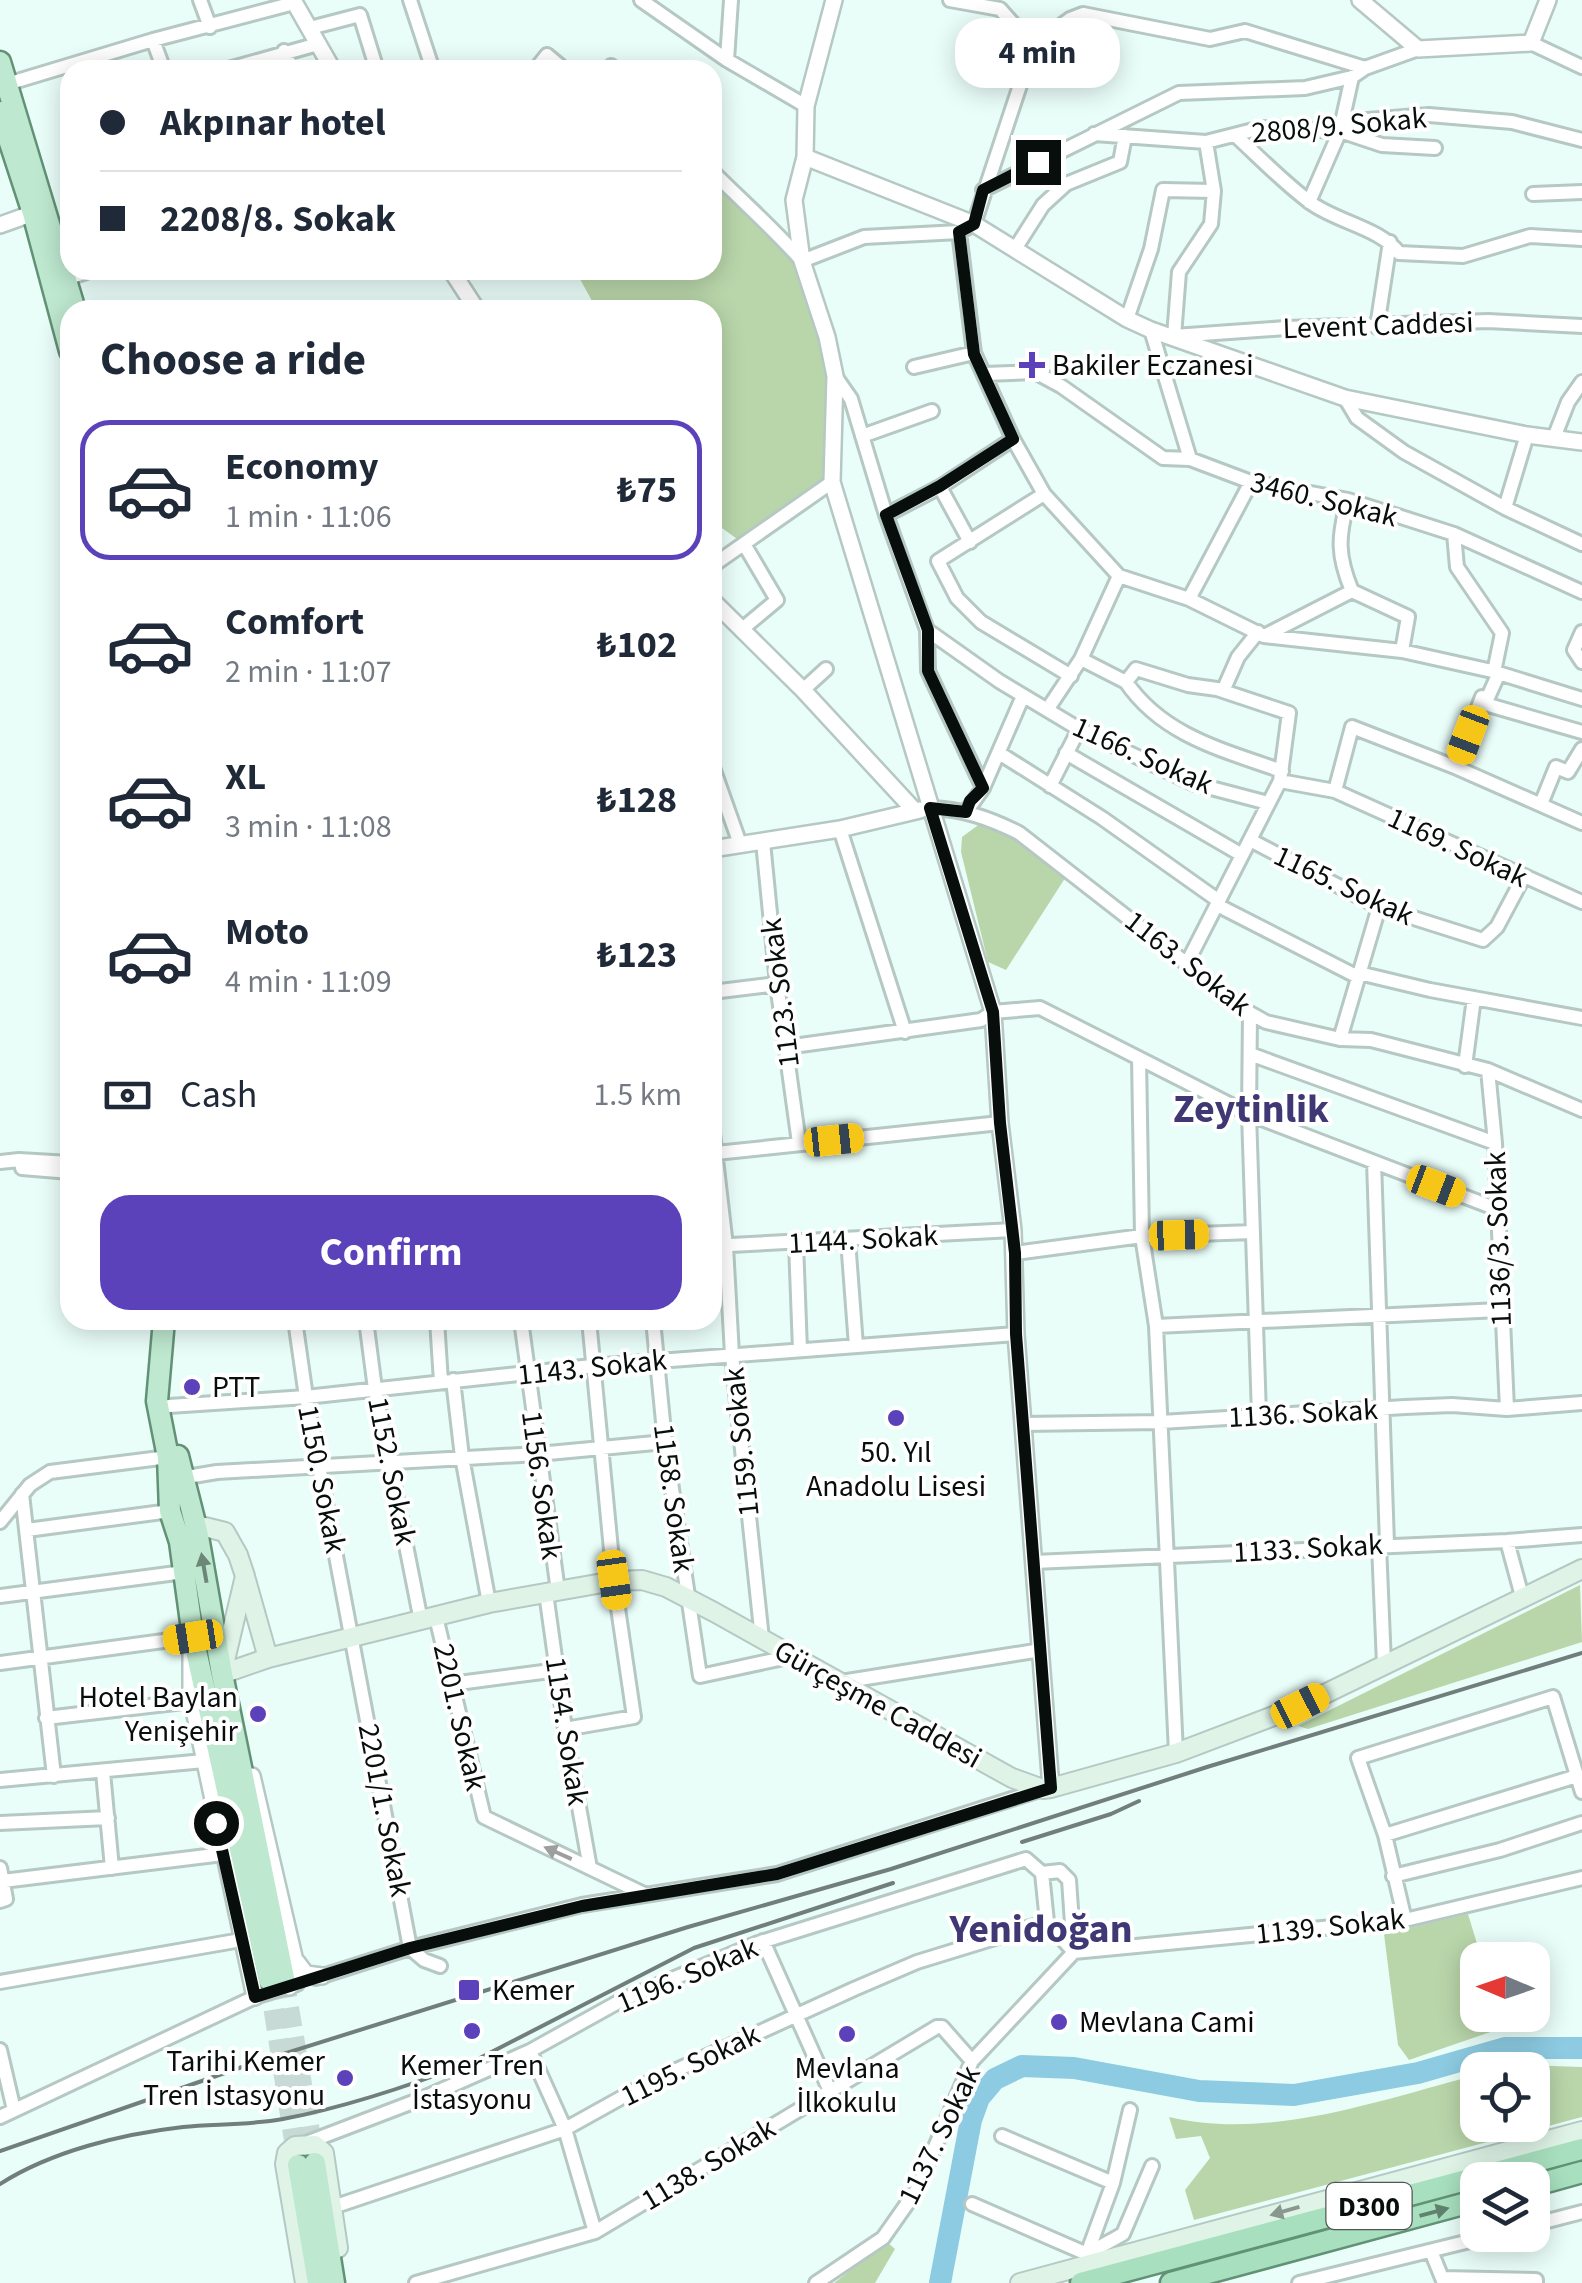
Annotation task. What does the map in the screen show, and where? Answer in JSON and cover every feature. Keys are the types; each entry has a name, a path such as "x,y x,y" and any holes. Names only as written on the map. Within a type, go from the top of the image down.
{"highway":[{"name":"D300","path":"1081,2283 1582,2149"},
{"path":"1550,2181 1582,2172"},
{"path":"1171,2283 1460,2205"}],"main road":[{"path":"0,62 60,309"},
{"path":"0,112 60,266"},
{"path":"163,1330 157,1401 168,1457 170,1511 188,1536 184,1572 193,1637 280,1982"},
{"path":"173,1330 169,1406 188,1536 222,1674 280,1982"},
{"path":"188,1536 215,1527 225,1532 238,1554 268,1658"},
{"path":"1047,1789 1176,1753 1300,1706 1582,1569"},
{"path":"222,1674 245,1576"},
{"name":"Gürçeşme Caddesi","path":"222,1674 268,1658 490,1604 614,1580 642,1580 688,1599 1012,1778 1047,1789"},
{"path":"1020,2283 1582,2132"},
{"path":"304,2283 285,2164 290,2150 310,2156 332,2207 343,2283"},
{"path":"310,2156 318,2283"},
{"path":"310,2156 334,2283"}],"street":[{"path":"200,0 210,27"},
{"path":"410,0 431,60"},
{"path":"641,0 726,60 806,106"},
{"path":"726,60 731,0"},
{"path":"0,2117 280,1982 322,1976 410,1948 582,1906 777,1874 1047,1789 1041,1650 1016,1334 1015,1253 1000,1123 993,1012 922,809 832,482 835,376 827,337 802,261 794,200 805,157 806,106 834,0"},
{"path":"950,0 1000,9 1033,46"},
{"path":"1360,0 1418,48"},
{"path":"1531,44 1548,0"},
{"path":"87,60 294,2 327,60"},
{"path":"1365,68 1246,30 1210,40 1083,14 1033,46 966,228 974,354 1013,439 1044,494 1119,576 1189,599 1261,634 1402,651 1582,699"},
{"path":"310,28 360,15 375,60"},
{"path":"154,40 161,60"},
{"path":"256,60 318,44"},
{"path":"983,190 1179,93 1238,89 1272,92 1352,77 1365,68 1418,48 1531,44 1582,66"},
{"path":"284,51 288,60"},
{"path":"6,84 60,68"},
{"path":"1309,202 1340,131 1352,77"},
{"name":"2808/9. Sokak","path":"1094,134 1206,142 1260,128 1340,131 1356,121 1429,115 1512,122 1582,140"},
{"path":"1340,131 1382,145 1435,148"},
{"path":"1234,135 1309,202 1337,220 1390,242 1399,253 1463,256 1530,236 1582,239"},
{"path":"1016,249 1043,205 1066,184 1120,162 1126,136"},
{"path":"1174,336 1178,272 1211,224 1214,192 1206,142"},
{"path":"805,157 1016,249 1151,330 1344,398 1527,435 1582,442"},
{"path":"722,181 802,261"},
{"path":"1127,318 1151,248 1163,190 1214,192"},
{"path":"1533,194 1582,192"},
{"path":"0,228 38,217"},
{"path":"802,261 864,237 966,228"},
{"path":"1377,327 1390,242"},
{"name":"Levent Caddesi","path":"1174,336 1269,328 1488,321 1582,326"},
{"path":"1151,330 1190,459"},
{"path":"914,366 974,354"},
{"name":"3460. Sokak","path":"985,374 1035,372 1163,458 1190,459 1251,482 1348,500 1454,534 1582,592"},
{"path":"835,376 851,398 886,515 928,630 928,671 983,788"},
{"path":"1554,438 1568,402 1582,382"},
{"path":"1344,398 1356,418 1404,452 1505,508 1582,544"},
{"path":"862,436 932,411"},
{"path":"1505,508 1527,435"},
{"path":"886,515 1013,439"},
{"path":"722,559 832,482"},
{"path":"1189,599 1251,482"},
{"path":"940,486 970,542"},
{"path":"1044,494 938,561 958,598 981,622 1071,676"},
{"path":"1348,500 1340,531 1340,563 1352,592 1408,617 1402,651"},
{"path":"1454,534 1458,567 1502,633 1485,704 1582,732"},
{"path":"741,630 777,600 744,544"},
{"path":"1048,710 1081,659 1119,576"},
{"path":"1223,691 1238,658 1261,634 1352,592"},
{"path":"722,611 922,809"},
{"name":"1166. Sokak","path":"928,630 1022,696 1079,729 1192,783 1268,804"},
{"path":"1582,632 1574,650 1582,662"},
{"path":"1081,659 1126,682 1136,669 1290,712 1281,776 1187,964"},
{"path":"803,690 826,669"},
{"path":"1455,767 1495,673"},
{"name":"1169. Sokak","path":"1126,682 1142,706 1162,722 1281,776 1334,792 1582,902"},
{"path":"966,812 970,801 983,788 1022,696"},
{"path":"1334,792 1352,727 1582,823"},
{"path":"1050,786 1079,729"},
{"path":"1542,804 1556,767 1568,772 1582,748"},
{"path":"999,753 1102,818 1218,903 1358,975 1582,1018"},
{"name":"1165. Sokak","path":"1066,754 1242,856"},
{"path":"722,793 740,844"},
{"path":"722,847 840,829 922,809"},
{"name":"1163. Sokak","path":"922,809 966,812 990,818 1018,833 1266,1022 1340,1039 1371,1040 1488,1070 1582,1110"},
{"path":"840,829 905,1032"},
{"name":"1165. Sokak","path":"1250,840 1379,908 1483,940 1496,926 1523,878"},
{"name":"1123. Sokak","path":"763,842 798,1144"},
{"path":"1340,1039 1379,908"},
{"path":"722,991 777,984"},
{"path":"1465,1066 1474,998"},
{"path":"786,1048 980,1020 993,1012 1040,1008 1249,1114 1498,1209"},
{"path":"1250,1013 1249,1114 1259,1414"},
{"path":"1250,1054 1494,1143"},
{"path":"1139,1058 1142,1236 1156,1326 1176,1753"},
{"name":"1136/3. Sokak","path":"1488,1070 1506,1409"},
{"path":"722,1152 1000,1123"},
{"path":"3,1162 60,1162"},
{"path":"3,1162 19,1168 60,1171"},
{"path":"1374,1162 1384,1664"},
{"name":"1144. Sokak","path":"722,1246 1013,1230"},
{"path":"1015,1253 1142,1236 1253,1232"},
{"path":"848,1240 856,1346"},
{"path":"796,1243 800,1350"},
{"name":"1159. Sokak","path":"722,1264 762,1639"},
{"path":"1156,1326 1500,1310"},
{"name":"1150. Sokak","path":"296,1330 353,1638"},
{"name":"1152. Sokak","path":"367,1330 375,1389 429,1619"},
{"path":"439,1330 490,1604"},
{"name":"1156. Sokak","path":"521,1330 552,1592"},
{"path":"565,1729 634,1718 614,1580 589,1330"},
{"name":"1158. Sokak","path":"654,1330 665,1442 700,1676 793,1656"},
{"name":"1143. Sokak","path":"169,1406 306,1397 592,1366 1016,1334"},
{"name":"1136. Sokak","path":"1024,1424 1161,1422 1380,1408 1452,1405 1506,1409 1582,1403"},
{"path":"182,1478 217,1472 538,1454 665,1442"},
{"path":"0,1522 30,1485 50,1472 168,1457"},
{"path":"22,1494 54,1776"},
{"path":"27,1530 170,1511"},
{"name":"1133. Sokak","path":"1034,1562 1383,1544 1507,1542 1582,1535"},
{"path":"1507,1542 1522,1600"},
{"path":"0,1596 184,1572"},
{"name":"1154. Sokak","path":"552,1592 565,1729 590,1868"},
{"name":"2201. Sokak","path":"429,1619 451,1684 484,1817 646,1895"},
{"path":"0,1664 193,1637 192,1700 255,1997"},
{"name":"2201/1. Sokak","path":"353,1638 410,1948"},
{"path":"838,1682 1041,1650"},
{"path":"451,1684 558,1670"},
{"path":"222,1674 232,1688 295,1957 297,1981 280,1982"},
{"path":"1406,1920 1384,1835 1358,1758 1553,1697 1582,1792"},
{"path":"46,1718 192,1700"},
{"path":"0,1780 204,1761"},
{"path":"103,1772 112,1868"},
{"path":"1384,1835 1577,1776"},
{"path":"0,1823 108,1818"},
{"path":"1393,1876 1500,1850 1582,1822"},
{"path":"0,1901 6,1899 1,1874 112,1868 222,1854"},
{"name":"1196. Sokak","path":"310,2156 339,2128 421,2099 530,2051 622,2000 764,1941 1026,1859 1042,1873"},
{"path":"1060,1871 1069,1880 1074,1952 1047,1922 1042,1873 1060,1871"},
{"name":"1139. Sokak","path":"1074,1952 1406,1920 1582,1878"},
{"name":"1195. Sokak","path":"332,2207 565,2129 646,2084 917,1962 1047,1922"},
{"path":"0,1982 241,1940"},
{"path":"764,1941 830,2091"},
{"path":"410,1948 424,1960 440,1966"},
{"name":"1137. Sokak","path":"816,2283 883,2238 916,2191 972,2061 1074,1952"},
{"path":"295,1957 306,1974 322,1976"},
{"name":"1138. Sokak","path":"416,2283 595,2232 937,2027 942,2027 972,2061"},
{"path":"530,2051 565,2129 595,2232"},
{"path":"1,2058 14,2110"},
{"path":"1087,2254 1113,2183 1130,2110"},
{"path":"310,2156 339,2128"},
{"path":"1002,2136 1113,2183"},
{"path":"1087,2254 1123,2234 1152,2166"},
{"path":"972,2204 1087,2254"},
{"path":"1550,2220 1582,2212"},
{"path":"1123,2234 1138,2250"},
{"path":"1299,2283 1460,2244"},
{"path":"1431,2251 1444,2280 1536,2283"}],"green space":[{"path":"722,178 802,261 827,337 832,482 744,544 722,528 722,300 592,300 580,280 722,280"},
{"path":"985,820 1069,872 1006,970 988,962 961,852 962,837"},
{"path":"1580,1585 1582,1642 1308,1729 1298,1726"},
{"path":"1468,1914 1477,1942 1460,1942 1460,2032 1490,2032 1409,2060 1398,2045 1384,1934"},
{"path":"1550,2066 1582,2067 1582,2117 1550,2125"},
{"path":"1460,2080 1460,2142 1488,2142 1194,2220 1185,2190 1210,2158 1201,2136 1176,2139 1169,2117 1246,2124 1363,2106"},
{"path":"887,2242 895,2249 875,2283 834,2283"}],"waterway":[{"path":"940,2283 971,2120 979,2098 995,2079 1022,2066 1074,2068 1199,2091 1294,2095 1418,2073 1505,2048 1582,2048"}],"tunnel":[{"path":"284,1978 315,2161"},
{"path":"269,1980 297,2160"}],"railway":[{"path":"0,2151 245,2066 1582,1653"},
{"path":"1022,1842 1111,1814 1139,1801"},
{"path":"0,2184 42,2162 112,2139 183,2127 283,2119 403,2087 474,2061 694,1948 893,1883"}],"place":[{"name":"Bakiler Eczanesi","path":"1032,365"},
{"name":"PTT","path":"192,1387"},
{"name":"50. Yıl Anadolu Lisesi","path":"896,1418"},
{"name":"Hotel Baylan Yenişehir","path":"258,1714"},
{"name":"Kemer","path":"469,1990"},
{"name":"Mevlana Cami","path":"1059,2022"},
{"name":"Kemer Tren İstasyonu","path":"472,2031"},
{"name":"Mevlana İlkokulu","path":"847,2034"},
{"name":"Tarihi Kemer Tren İstasyonu","path":"345,2078"}],"district":[{"name":"Zeytinlik","path":"1251,1108"},
{"name":"Yenidoğan","path":"1041,1928"}],"route":[{"path":"216,1823 255,1997 410,1948 582,1906 777,1874 1051,1788 1016,1334 1015,1253 1000,1123 993,1012 930,808 966,812 970,801 983,788 928,671 928,630 886,515 1013,439 974,354 959,232 974,224 983,190 1038,162"}]}
